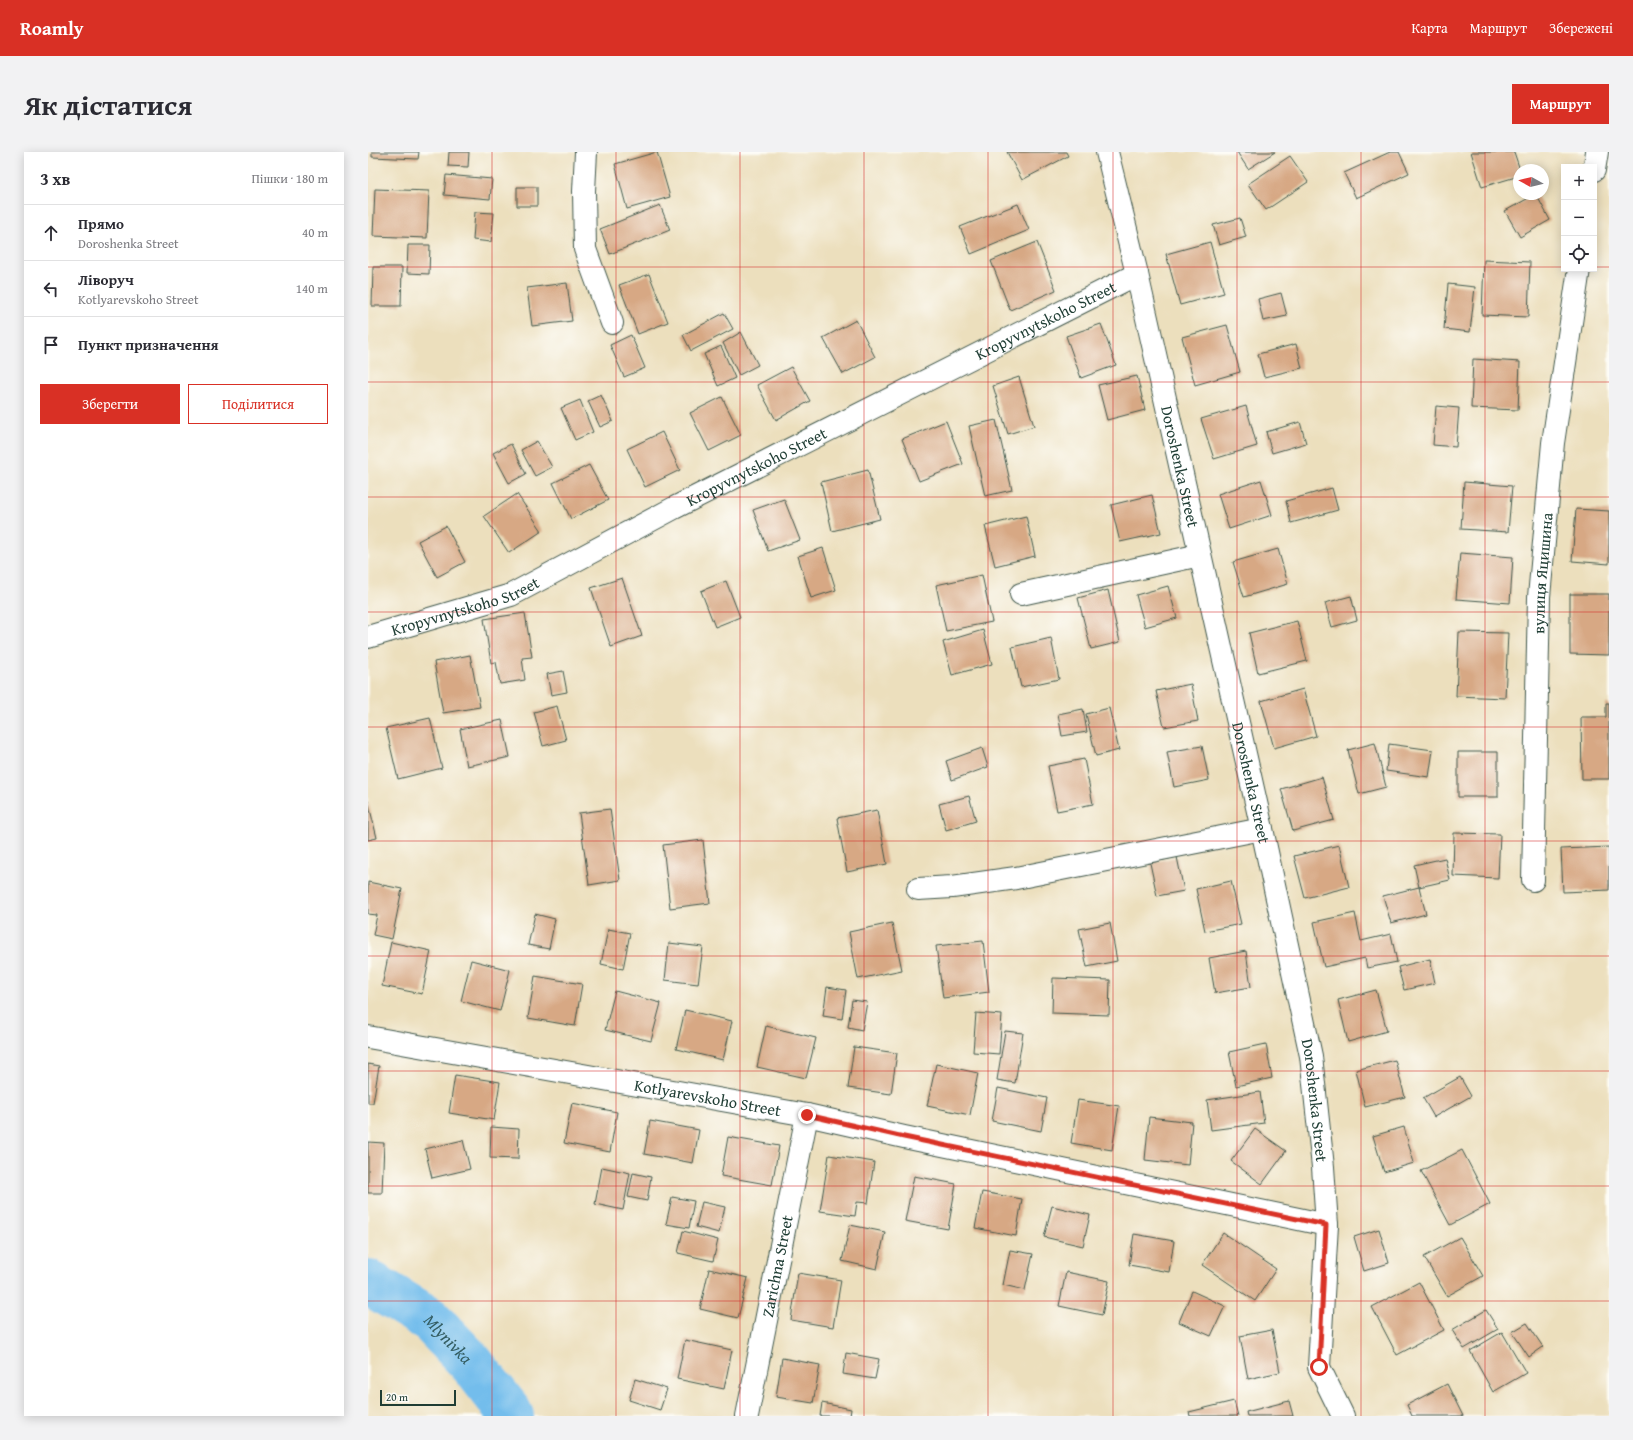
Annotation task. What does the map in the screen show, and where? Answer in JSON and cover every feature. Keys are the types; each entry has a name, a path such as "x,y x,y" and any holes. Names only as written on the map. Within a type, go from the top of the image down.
{"street":[{"path":"586,152 584,190 585,249 612,323"},
{"name":"Doroshenka Street","path":"1107,152 1137,274 1262,829 1311,1056 1323,1167 1326,1225 1319,1367 1342,1416"},
{"path":"1595,164 1597,152"},
{"name":"вулиця Яцишина","path":"1533,880 1539,597 1553,443 1579,272"},
{"name":"Kropyvnytskoho Street","path":"368,638 511,595 674,508 1137,274"},
{"path":"1021,594 1200,555"},
{"path":"918,889 952,887 1016,878 1262,829"},
{"name":"Kotlyarevskoho Street","path":"368,1037 807,1115 904,1137 1326,1225"},
{"name":"Zarichna Street","path":"747,1416 807,1115"}],"building":[{"path":"372,152 419,152 418,159 372,157"},
{"path":"449,152 469,152 468,167 448,166"},
{"path":"657,152 670,197 627,209 615,164"},
{"path":"1007,152 1066,152 1068,156 1022,180"},
{"path":"1237,152 1275,152 1248,169"},
{"path":"1390,152 1399,152 1409,173 1356,198 1344,173"},
{"path":"1471,152 1514,152 1518,164 1513,164 1513,178 1482,187"},
{"path":"1290,156 1308,182 1266,210 1248,184"},
{"path":"446,175 492,179 490,199 444,195"},
{"path":"517,187 537,187 537,206 517,206"},
{"path":"375,189 429,191 427,238 373,236"},
{"path":"1525,200 1539,200 1550,220 1520,237 1505,211"},
{"path":"1018,204 1029,230 971,254 960,227"},
{"path":"660,205 670,230 610,254 600,229"},
{"path":"475,212 494,213 491,242 473,240"},
{"path":"1240,218 1246,237 1219,245 1213,225"},
{"path":"1037,242 1056,290 1010,310 991,261"},
{"path":"1210,242 1224,293 1180,305 1166,254"},
{"path":"408,245 430,245 429,274 407,273"},
{"path":"1484,260 1530,262 1528,317 1482,315"},
{"path":"373,267 402,267 401,306 372,306"},
{"path":"649,274 668,322 638,334 619,285"},
{"path":"567,283 572,321 532,326 527,288"},
{"path":"1448,284 1475,287 1470,332 1444,329"},
{"path":"1281,293 1287,316 1263,321 1258,299"},
{"path":"724,313 733,329 691,351 683,335"},
{"path":"856,320 875,357 843,374 823,338"},
{"path":"1101,324 1116,365 1081,378 1066,336"},
{"path":"1227,325 1240,372 1195,385 1182,337"},
{"path":"741,332 758,365 739,375 723,343"},
{"path":"631,335 645,368 624,377 610,345"},
{"path":"1296,344 1302,368 1264,377 1258,354"},
{"path":"721,346 735,378 718,386 704,354"},
{"path":"1473,359 1520,362 1518,410 1471,408"},
{"path":"791,367 810,401 776,420 757,385"},
{"path":"1137,376 1145,410 1107,420 1098,385"},
{"path":"1019,377 1034,426 1008,434 993,386"},
{"path":"601,395 613,421 600,427 588,401"},
{"path":"722,397 741,435 709,451 690,413"},
{"path":"580,400 593,432 575,440 561,408"},
{"path":"1246,406 1257,446 1214,459 1201,419"},
{"path":"1436,406 1459,408 1456,447 1433,445"},
{"path":"996,420 1012,490 985,496 969,426"},
{"path":"946,421 963,464 919,481 902,439"},
{"path":"1300,422 1306,443 1272,453 1266,432"},
{"path":"662,432 680,470 645,487 627,449"},
{"path":"537,441 552,467 535,476 521,450"},
{"path":"511,444 526,474 509,483 493,453"},
{"path":"589,465 608,500 571,519 553,483"},
{"path":"868,470 880,519 832,531 821,482"},
{"path":"1261,480 1272,515 1229,529 1218,494"},
{"path":"1464,482 1512,486 1508,532 1461,529"},
{"path":"1332,488 1338,510 1291,523 1286,501"},
{"path":"517,494 542,531 509,553 484,516"},
{"path":"1152,495 1161,533 1120,542 1111,505"},
{"path":"784,499 800,540 768,551 753,510"},
{"path":"1576,509 1609,511 1609,564 1572,561"},
{"path":"1026,516 1035,556 995,566 985,526"},
{"path":"446,526 465,562 437,577 418,541"},
{"path":"823,548 836,590 811,598 798,556"},
{"path":"1278,549 1288,584 1244,597 1233,562"},
{"path":"1460,553 1513,557 1510,603 1456,599"},
{"path":"982,575 992,622 946,631 936,585"},
{"path":"622,578 642,636 611,647 591,588"},
{"path":"726,581 740,617 715,627 701,591"},
{"path":"1168,586 1177,618 1145,627 1136,595"},
{"path":"1108,590 1120,642 1091,649 1078,598"},
{"path":"1570,594 1609,594 1609,655 1570,654"},
{"path":"1351,596 1357,620 1332,627 1325,603"},
{"path":"525,613 532,657 522,658 525,680 500,684 496,662 491,663 484,619"},
{"path":"1297,621 1307,661 1258,673 1249,633"},
{"path":"983,630 992,664 952,675 943,642"},
{"path":"1459,632 1508,633 1505,698 1456,696"},
{"path":"1051,638 1059,679 1021,687 1012,647"},
{"path":"470,655 480,707 443,713 434,662"},
{"path":"563,671 567,692 551,695 547,674"},
{"path":"1191,684 1198,721 1164,727 1156,691"},
{"path":"1303,689 1316,736 1274,748 1261,701"},
{"path":"1606,703 1609,703 1609,779 1582,779 1581,717 1606,717"},
{"path":"557,706 566,740 543,746 534,712"},
{"path":"1109,708 1119,750 1096,756 1086,714"},
{"path":"1083,709 1087,732 1062,736 1058,714"},
{"path":"430,718 442,768 398,779 386,728"},
{"path":"502,720 510,757 467,766 460,729"},
{"path":"1375,743 1386,787 1359,794 1348,750"},
{"path":"1389,744 1433,750 1429,777 1386,771"},
{"path":"1202,746 1209,780 1174,787 1167,752"},
{"path":"982,748 988,767 952,780 946,761"},
{"path":"1458,752 1498,752 1498,797 1458,797"},
{"path":"1084,759 1093,804 1057,811 1048,766"},
{"path":"1322,777 1334,820 1293,831 1281,789"},
{"path":"969,796 976,821 946,830 939,804"},
{"path":"368,801 377,838 368,840"},
{"path":"610,809 620,880 589,885 579,813"},
{"path":"877,810 887,864 847,872 837,818"},
{"path":"1454,833 1500,834 1498,878 1453,876"},
{"path":"703,840 710,903 670,908 663,845"},
{"path":"1339,845 1349,887 1305,898 1294,856"},
{"path":"1609,847 1609,890 1563,892 1561,849"},
{"path":"1177,857 1184,891 1157,896 1150,863"},
{"path":"1445,858 1450,880 1419,887 1414,865"},
{"path":"1231,881 1241,924 1205,931 1196,889"},
{"path":"368,882 402,889 392,939 373,935 377,915 368,914"},
{"path":"1419,887 1426,914 1391,923 1383,896"},
{"path":"1355,913 1361,941 1391,934 1397,962 1367,968 1365,958 1324,967 1314,922"},
{"path":"535,914 555,919 549,949 528,945"},
{"path":"892,923 902,970 858,979 849,932"},
{"path":"1110,923 1117,961 1087,967 1079,929"},
{"path":"608,929 630,933 623,969 601,964"},
{"path":"983,941 989,992 943,998 936,946"},
{"path":"391,942 431,951 422,994 382,986"},
{"path":"669,943 703,947 698,984 665,980"},
{"path":"1246,951 1251,987 1215,993 1209,958"},
{"path":"1430,959 1435,983 1404,990 1398,967"},
{"path":"471,960 510,970 500,1011 461,1001"},
{"path":"535,976 582,984 575,1026 528,1018"},
{"path":"1053,978 1110,980 1109,1015 1052,1013"},
{"path":"827,987 846,990 842,1019 823,1016"},
{"path":"1376,990 1387,1031 1348,1042 1338,1000"},
{"path":"615,991 661,1003 651,1041 605,1030"},
{"path":"852,1000 867,1002 862,1030 848,1027"},
{"path":"685,1010 732,1021 723,1060 676,1049"},
{"path":"976,1013 1002,1015 999,1054 973,1052"},
{"path":"766,1026 816,1038 806,1078 757,1067"},
{"path":"1005,1031 1023,1033 1015,1083 997,1080"},
{"path":"1266,1044 1272,1078 1236,1086 1229,1052"},
{"path":"854,1047 897,1053 891,1094 848,1088"},
{"path":"1395,1060 1405,1097 1365,1107 1356,1070"},
{"path":"368,1064 379,1066 373,1103 368,1103"},
{"path":"936,1064 978,1073 970,1115 927,1106"},
{"path":"455,1075 500,1082 494,1120 449,1113"},
{"path":"1460,1077 1471,1096 1434,1117 1423,1098"},
{"path":"998,1088 1047,1098 1041,1131 992,1121"},
{"path":"1260,1092 1264,1123 1211,1130 1207,1100"},
{"path":"1078,1100 1119,1106 1112,1150 1071,1143"},
{"path":"572,1103 617,1112 610,1152 564,1143"},
{"path":"1149,1117 1192,1122 1188,1165 1145,1160"},
{"path":"650,1121 699,1130 693,1163 644,1154"},
{"path":"491,1127 519,1129 518,1159 490,1158"},
{"path":"1404,1127 1414,1163 1384,1172 1373,1136"},
{"path":"1255,1129 1286,1151 1262,1184 1231,1161"},
{"path":"728,1137 779,1146 772,1185 721,1176"},
{"path":"463,1140 470,1169 432,1178 425,1149"},
{"path":"368,1142 384,1143 382,1193 368,1193"},
{"path":"1462,1150 1490,1204 1450,1225 1421,1171"},
{"path":"829,1155 874,1162 868,1203 857,1202 855,1216 820,1211"},
{"path":"602,1167 630,1173 623,1210 595,1204"},
{"path":"633,1173 651,1177 647,1201 628,1197"},
{"path":"914,1176 956,1184 948,1229 905,1221"},
{"path":"982,1192 1022,1199 1016,1236 975,1228"},
{"path":"672,1197 694,1201 689,1228 666,1224"},
{"path":"702,1202 725,1207 719,1233 696,1227"},
{"path":"1052,1206 1090,1215 1083,1246 1044,1237"},
{"path":"850,1225 885,1232 877,1269 842,1261"},
{"path":"1379,1229 1389,1263 1364,1271 1354,1237"},
{"path":"683,1231 718,1240 713,1261 678,1253"},
{"path":"1223,1233 1276,1269 1255,1301 1202,1265"},
{"path":"1134,1234 1174,1241 1169,1272 1129,1265"},
{"path":"1460,1237 1483,1276 1447,1296 1424,1257"},
{"path":"1010,1250 1033,1254 1025,1290 1003,1285"},
{"path":"709,1269 748,1278 738,1318 700,1309"},
{"path":"1066,1272 1109,1281 1102,1315 1059,1306"},
{"path":"798,1273 841,1280 833,1327 791,1320"},
{"path":"1419,1282 1444,1330 1397,1355 1372,1307"},
{"path":"1192,1291 1225,1306 1211,1336 1179,1322"},
{"path":"1486,1310 1498,1329 1464,1349 1452,1330"},
{"path":"1527,1323 1543,1347 1529,1357 1512,1332"},
{"path":"1272,1330 1280,1372 1248,1379 1240,1336"},
{"path":"1502,1332 1526,1373 1493,1392 1470,1351"},
{"path":"685,1340 732,1350 724,1389 677,1379"},
{"path":"846,1353 879,1359 875,1379 843,1374"},
{"path":"782,1358 820,1365 813,1403 776,1397"},
{"path":"635,1379 667,1389 660,1410 629,1400"},
{"path":"1447,1384 1463,1416 1412,1416 1407,1405"},
{"path":"1234,1401 1238,1416 1190,1416 1189,1412"},
{"path":"1289,1401 1293,1416 1247,1416 1246,1412"},
{"path":"822,1403 851,1409 850,1416 820,1416"}],"waterway":[{"name":"Mlynivka","path":"368,1282 429,1319 471,1363 508,1410 511,1416"}],"route":[{"path":"807,1115 904,1137 1326,1225 1319,1367"}]}
